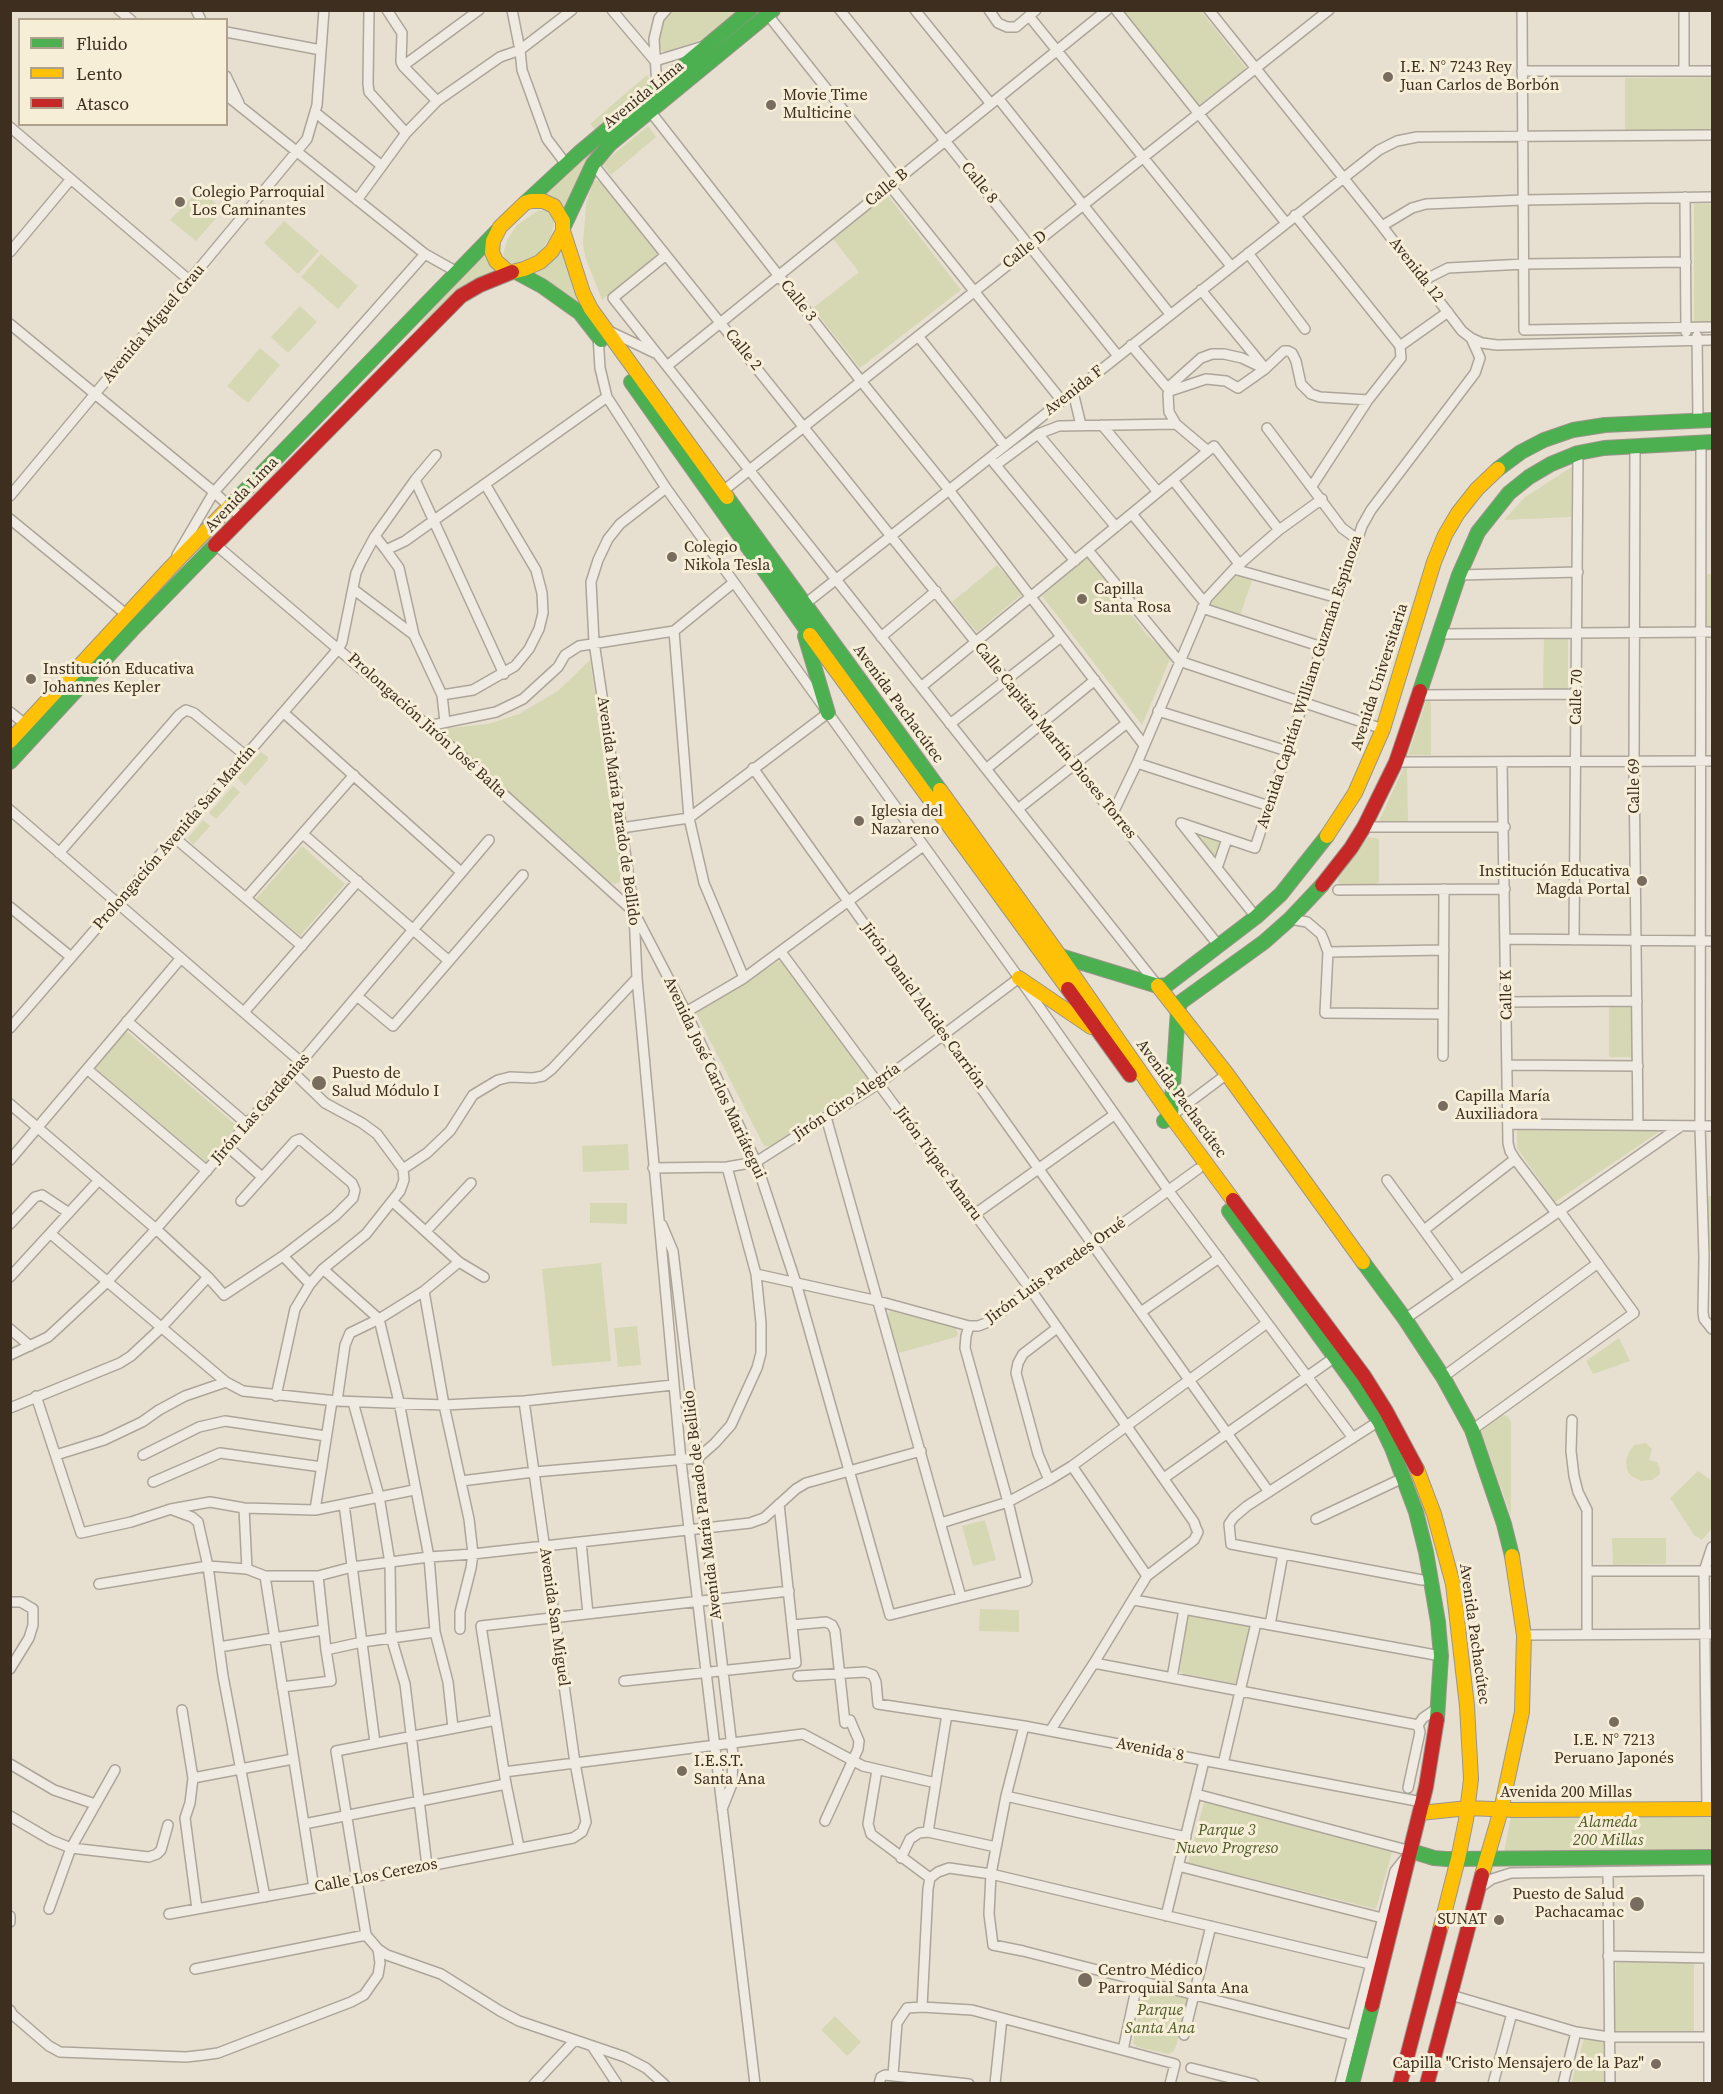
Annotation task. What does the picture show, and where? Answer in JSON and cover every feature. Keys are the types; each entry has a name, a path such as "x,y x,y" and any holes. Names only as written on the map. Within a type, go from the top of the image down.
{"main road":[{"name":"Avenida Lima","path":"525,203 566,164 750,10"},
{"name":"Avenida Lima","path":"563,229 593,164 610,144 771,13"},
{"path":"537,200 549,203 558,210 563,229 556,245 546,256 532,266 514,272 499,265 492,252 493,241 500,227 525,203 537,200"},
{"name":"Avenida Lima","path":"10,741 170,568 500,227"},
{"name":"Avenida Pachacútec","path":"563,229 583,293 602,332 802,625 1101,1034 1364,1376 1386,1411 1418,1472 1444,1548 1458,1622 1471,1779 1458,1859 1400,2084"},
{"name":"Avenida Lima","path":"10,762 70,695 461,296 480,285 514,272"},
{"name":"Avenida Pachacútec","path":"514,272 563,300 602,332 723,491 1060,956 1198,1169 1335,1357 1379,1421 1392,1448 1416,1512 1431,1580 1441,1656 1438,1707 1421,1808 1352,2084"},
{"name":"Avenida Universitaria","path":"1158,986 1167,985 1256,917 1281,894 1321,846 1355,793 1383,729 1434,562 1445,535 1458,513 1477,489 1521,452 1544,440 1573,430 1605,424 1713,420"},
{"path":"1167,1118 1178,1009 1181,1002 1264,942 1290,919 1327,880 1364,827 1396,762 1458,575 1478,532 1492,512 1509,493 1529,477 1551,464 1578,453 1604,448 1707,442"},
{"path":"802,625 828,713"},
{"path":"1060,956 1158,986"},
{"path":"1019,978 1101,1034"},
{"name":"Avenida Pachacútec","path":"1158,986 1227,1074 1405,1319 1443,1377 1472,1430 1504,1524 1513,1559 1523,1635 1522,1713 1501,1810 1427,2084"},
{"name":"Avenida 200 Millas","path":"1421,1808 1710,1809"},
{"path":"1411,1851 1434,1858 1576,1857 1712,1866"},
{"path":"1576,1857 1576,1872"}],"street":[{"name":"Avenida Miguel Grau","path":"10,496 307,139 316,112 324,10"},
{"path":"369,10 369,92 406,133"},
{"path":"387,10 402,33 401,62 403,66 437,100"},
{"path":"403,66 479,10"},
{"path":"512,10 522,70 547,139 566,164"},
{"path":"357,200 406,133 437,100 500,57 520,50 572,10"},
{"path":"612,10 655,61 708,45"},
{"name":"Avenida Lima","path":"657,87 656,26 666,10"},
{"name":"Calle 8","path":"840,10 1118,356"},
{"path":"915,10 1083,205 1170,314"},
{"path":"988,10 999,23 1007,27 1016,27 1032,13 1057,51 1232,266"},
{"name":"Calle B","path":"667,366 1107,10"},
{"path":"1116,10 1286,223"},
{"name":"Avenida 12","path":"1209,10 1382,226 1462,331 1471,338"},
{"name":"Calle D","path":"723,491 1329,10"},
{"path":"1522,10 1524,330 1713,327"},
{"path":"1684,10 1684,71"},
{"path":"771,13 898,179"},
{"path":"228,32 321,50"},
{"path":"1522,71 1713,71"},
{"path":"228,80 241,108"},
{"path":"228,97 425,254 457,272"},
{"name":"Calle 3","path":"650,111 949,490 1144,745"},
{"path":"316,112 382,166"},
{"path":"10,127 189,280"},
{"name":"Avenida F","path":"805,604 949,490 993,462 1005,446 1379,150 1397,141 1418,137 1713,135"},
{"name":"Calle 2","path":"593,164 892,536"},
{"path":"10,252 71,179"},
{"path":"890,186 1062,401"},
{"path":"1382,226 1412,208 1426,204 1713,197"},
{"path":"1685,198 1686,341"},
{"path":"1295,215 1400,346 1401,358 1368,400 1312,486"},
{"path":"1248,253 1305,329"},
{"name":"Avenida Lima","path":"170,568 214,492 425,254"},
{"name":"Avenida Pachacútec","path":"666,255 613,298 1158,986"},
{"path":"1424,280 1448,268 1524,264 1686,262"},
{"path":"1201,290 1265,369"},
{"path":"1400,346 1448,312"},
{"path":"10,324 214,492 242,518"},
{"path":"1697,328 1698,420"},
{"path":"602,332 657,354"},
{"name":"Avenida Pachacútec","path":"602,332 600,368 607,397 666,488 922,847 1019,978 1168,1190 1353,1438"},
{"path":"918,336 1005,446"},
{"path":"1471,338 1482,343 1497,345 1713,340"},
{"name":"Avenida Capitán William Guzmán Espinoza","path":"1227,839 1255,848 1357,539 1371,510 1474,373 1480,358 1471,338"},
{"path":"1131,345 1170,391"},
{"path":"1170,391 1206,379 1226,381 1238,387 1265,369 1284,351 1288,351 1292,353 1296,361 1301,384 1311,394 1320,397 1368,400"},
{"path":"1265,369 1242,358 1224,354 1212,354 1201,358 1172,384 1168,412 1176,424 1211,449 1280,530"},
{"path":"1073,392 1081,425"},
{"path":"386,550 405,541 433,522 607,397"},
{"path":"1075,561 993,462 1038,434 1059,426 1176,424"},
{"path":"1102,425 1158,492"},
{"path":"1267,428 1342,528 1348,535 1357,539"},
{"path":"1038,434 1116,527"},
{"path":"1707,442 1701,571 1700,1126 1708,1194 1708,1257 1703,1312 1713,1329"},
{"name":"Calle 69","path":"1635,446 1634,762 1638,1125"},
{"path":"921,687 1211,449"},
{"name":"Calle 70","path":"1574,940 1578,453"},
{"path":"339,648 356,573 375,536 436,455"},
{"path":"415,480 504,675"},
{"path":"1173,480 1237,567 1338,598"},
{"path":"442,695 473,690 504,675 529,649 539,629 543,613 543,593 536,570 485,484"},
{"name":"Avenida María Parado de Bellido","path":"666,488 620,524 608,539 598,560 591,582 594,642 634,912 637,978 673,1385 713,1747 755,2084"},
{"path":"1113,813 1137,763 1204,605 1213,590 1280,530 1322,499"},
{"path":"1702,512 1713,512"},
{"path":"1132,514 1204,605 1322,647"},
{"path":"10,519 127,615"},
{"path":"375,536 399,568 414,635 442,695 446,722"},
{"name":"Calle Capitán Martín Dioses Torres","path":"892,536 1219,946"},
{"name":"Prolongación Jirón José Balta","path":"216,545 428,726 634,912"},
{"path":"1088,549 1179,661 1383,729"},
{"path":"1701,571 1713,571"},
{"path":"1458,575 1578,572"},
{"path":"428,726 496,712 523,699 558,667 565,655 579,646 674,631 733,583"},
{"path":"353,589 414,635"},
{"path":"881,637 936,591"},
{"path":"674,631 689,818 704,883 744,978"},
{"path":"1439,634 1713,632"},
{"path":"950,724 1061,637"},
{"name":"Prolongación Avenida San Martín","path":"10,1028 339,648"},
{"path":"986,769 1095,680"},
{"path":"1418,695 1576,694"},
{"path":"1701,695 1713,695"},
{"path":"59,853 179,715 186,710 194,713 246,756"},
{"path":"1158,711 1287,751"},
{"path":"10,712 25,724"},
{"path":"284,712 461,872"},
{"path":"621,828 689,818 828,713"},
{"path":"1018,809 1127,723"},
{"path":"1396,762 1713,761"},
{"name":"Calle K","path":"1472,1430 1634,1313 1558,1211 1515,1159 1508,1143 1502,762"},
{"path":"1137,763 1269,806"},
{"name":"Jirón Daniel Alcides Carrión","path":"753,768 1269,1492"},
{"path":"246,898 354,776"},
{"path":"10,810 301,1062"},
{"path":"1217,868 1227,839 1181,823 1256,917"},
{"path":"1364,827 1504,827"},
{"path":"303,834 449,960"},
{"path":"175,838 302,946"},
{"name":"Jirón Las Gardenias","path":"10,1355 48,1337 107,1282 248,1124 489,840"},
{"path":"686,1012 744,978 922,847"},
{"path":"357,996 393,1026 523,875"},
{"path":"244,1012 358,881"},
{"path":"1443,1056 1444,889"},
{"path":"1338,890 1505,889"},
{"path":"10,907 71,957"},
{"name":"Avenida José Carlos Mariátegui","path":"634,912 686,1012 756,1162 796,1283 890,1615 961,1598"},
{"path":"1290,919 1300,920 1321,934 1328,952 1325,1013 1443,1014"},
{"path":"1506,939 1713,941"},
{"path":"1328,952 1444,950"},
{"name":"Jirón Túpac Amaru","path":"781,952 1031,1290 1194,1522 1198,1532 1194,1540 1147,1576"},
{"path":"10,1160 181,958"},
{"path":"403,1169 427,1153 450,1131 473,1095 498,1080 510,1077 543,1076 552,1069 637,978"},
{"name":"Jirón Ciro Alegría","path":"653,1168 727,1167 756,1162 878,1084 1019,978"},
{"path":"1701,1001 1713,1001"},
{"path":"1507,1002 1637,1002"},
{"path":"128,1021 248,1124"},
{"path":"1700,1062 1713,1063"},
{"path":"1508,1065 1638,1066"},
{"path":"87,1069 207,1171"},
{"path":"276,1396 294,1309 323,1269 366,1234 400,1191 404,1180 403,1169 377,1134 325,1103 292,1072"},
{"path":"1167,1118 1227,1074"},
{"path":"10,1104 156,1229 224,1294 283,1256 335,1216 353,1198 355,1190 352,1183 300,1139 294,1141 241,1201"},
{"path":"975,1214 1114,1115"},
{"path":"826,1117 961,1598 1027,1581 1008,1502 965,1348 969,1326"},
{"path":"1508,1124 1713,1126"},
{"path":"1405,1319 1680,1126"},
{"path":"228,1147 262,1177"},
{"path":"1424,1230 1515,1159"},
{"path":"461,1481 534,1472 698,1458 731,1425 757,1368 761,1323 756,1274 727,1167"},
{"name":"Jirón Luis Paredes Orué","path":"756,1274 878,1301 969,1326 978,1326 986,1323 1198,1169"},
{"path":"10,1277 99,1180"},
{"path":"1387,1180 1460,1280"},
{"path":"427,1230 471,1183"},
{"path":"10,1224 35,1197 42,1195 69,1213"},
{"name":"Avenida María Parado de Bellido","path":"656,1199 662,1226 673,1251 732,1744 732,1784 722,1812"},
{"path":"392,1201 427,1230 459,1262 484,1277"},
{"path":"51,1234 226,1382 243,1391 334,1401 444,1405 524,1401 673,1385"},
{"path":"283,1256 310,1284"},
{"path":"1141,1312 1219,1258"},
{"path":"315,1510 326,1436 345,1345 350,1333 380,1319 424,1291 459,1262"},
{"path":"1443,1377 1598,1263"},
{"path":"323,1269 380,1319 399,1402 414,1490 429,1557 435,1632 448,1682 453,1728"},
{"path":"11,1407 120,1363 131,1356 161,1328 208,1277"},
{"path":"424,1291 444,1405 469,1519 472,1554 460,1612 460,1629"},
{"path":"941,1523 1008,1502 1072,1466 1267,1323"},
{"path":"1049,1480 1038,1454 1016,1372 1023,1354 1058,1328"},
{"path":"10,1329 30,1346"},
{"path":"1164,1478 1335,1357"},
{"path":"56,1455 104,1440 142,1422 185,1396 226,1382"},
{"path":"36,1396 81,1533 131,1522 171,1509 210,1502 244,1508 315,1510 414,1490"},
{"name":"Avenida San Miguel","path":"524,1401 575,1763 586,1822 582,1832"},
{"path":"353,1402 379,1496 390,1563 391,1638 405,1684 428,1866"},
{"path":"1572,1420 1571,1450 1574,1476 1578,1492 1587,1510 1587,1634"},
{"path":"143,1455 199,1427 225,1421 326,1436"},
{"path":"1379,1421 1234,1516 1229,1524 1231,1544 1431,1580"},
{"path":"99,1584 208,1566 247,1569 265,1576 318,1576 352,1567 429,1557 750,1522 764,1518 806,1483 921,1451"},
{"path":"153,1482 220,1453 322,1467"},
{"path":"1050,1731 1147,1576 1072,1466"},
{"path":"1316,1519 1403,1478"},
{"path":"344,1504 375,1743"},
{"path":"624,1681 796,1663 779,1504"},
{"path":"244,1508 247,1569"},
{"path":"171,1509 192,1517 198,1522 208,1566 240,1769 265,1897"},
{"path":"581,1542 588,1614"},
{"path":"1710,1809 1708,1571 1713,1547"},
{"path":"1270,1625 1283,1554"},
{"path":"1587,1571 1708,1571"},
{"path":"265,1576 314,1888"},
{"path":"282,1687 331,1681 318,1576"},
{"path":"519,1848 506,1784 481,1626 789,1591"},
{"path":"1134,1600 1441,1656"},
{"path":"10,1602 21,1602 33,1610 30,1638 10,1669"},
{"path":"1172,1678 1184,1609"},
{"path":"792,1625 826,1622 832,1625 835,1631 847,1721 859,1741 853,1762 825,1821"},
{"path":"1223,1764 1256,1623"},
{"path":"219,1647 323,1630"},
{"path":"326,1650 362,1642 435,1632"},
{"path":"1523,1635 1709,1634"},
{"path":"1094,1663 1418,1725"},
{"name":"Avenida 8","path":"840,1673 865,1672 873,1675 878,1704 1024,1726 1223,1764 1421,1808"},
{"path":"798,1676 840,1673"},
{"path":"1418,1725 1423,1718 1438,1707"},
{"path":"182,1710 193,1778 190,1803 185,1818 197,1909"},
{"path":"928,1832 947,1714"},
{"path":"496,1720 336,1750 366,1935 378,1949 387,1955 441,1974 500,2011 519,2020 625,2057 646,2068 664,2084"},
{"path":"1408,1788 1420,1732 1418,1725"},
{"path":"1024,1726 1006,1796 991,1874 989,1914 993,1945 1352,2035"},
{"path":"504,1772 803,1734 853,1762 877,1770 936,1783"},
{"path":"193,1778 293,1759"},
{"path":"1166,1916 1204,1761"},
{"path":"10,1764 54,1790 95,1804"},
{"path":"49,1910 71,1848 115,1770"},
{"path":"877,1770 868,1824 871,1834 930,1878"},
{"path":"304,1824 506,1784"},
{"path":"1196,1794 1411,1851"},
{"path":"1006,1796 1186,1837"},
{"path":"10,1816 51,1840 71,1848 149,1857 161,1850 168,1825"},
{"name":"Calle Los Cerezos","path":"169,1914 573,1838 582,1832"},
{"path":"901,1857 910,1839 919,1833 928,1832 996,1847"},
{"name":"Avenida Pachacútec","path":"1340,2084 1395,1871 1411,1851"},
{"path":"1178,1866 1382,1918"},
{"path":"1478,1890 1483,1884 1500,1875 1712,1866 1709,2084"},
{"path":"922,2007 928,1888 930,1878 949,1868 991,1874 1370,1964"},
{"path":"1608,1872 1610,2084"},
{"path":"10,1916 10,1922"},
{"path":"1184,2036 1211,1926"},
{"path":"195,1970 366,1935"},
{"path":"10,2010 49,2046 60,2052 186,2056 218,2053 364,1995 378,1975 380,1963 378,1949"},
{"path":"1608,1956 1709,1958"},
{"path":"1123,2050 1138,1980"},
{"path":"1451,1995 1576,2032 1610,2037 1709,2037"},
{"path":"893,2075 897,2023 907,2007 922,2007 972,2010 1175,2064 1170,2084"},
{"path":"1493,2084 1512,2013"},
{"path":"995,2084 1002,2018"},
{"path":"1563,2084 1576,2032"},
{"path":"534,2084 575,2040"},
{"path":"592,2046 617,2084"},
{"path":"1191,2068 1254,2084"},
{"path":"879,2084 881,2077 885,2075 969,2084"}],"green space":[{"path":"672,11 737,11 705,38 668,53 662,51 658,45 659,30 662,21"},
{"path":"1122,11 1201,11 1246,68 1198,106"},
{"path":"647,75 651,82 595,130 590,124"},
{"path":"1712,77 1712,130 1625,130 1625,78"},
{"path":"648,126 656,137 611,175 602,164"},
{"path":"611,136 566,208 555,199 542,195"},
{"path":"593,180 602,182 660,255 602,300 585,256 583,244 586,205"},
{"path":"200,189 223,210 196,241 170,220"},
{"path":"885,192 961,290 860,368 813,308 859,272 830,235"},
{"path":"1694,204 1712,204 1712,326 1694,326"},
{"path":"539,210 547,211 555,221 551,236 533,258 517,264 511,263 503,254 507,240 517,225"},
{"path":"284,221 319,251 298,274 264,243"},
{"path":"563,250 596,322 534,275"},
{"path":"485,252 498,271 425,326 421,322"},
{"path":"321,254 358,286 338,309 301,277"},
{"path":"300,306 317,322 288,353 271,337"},
{"path":"260,348 280,365 248,403 227,386"},
{"path":"1572,467 1571,517 1504,520 1525,497"},
{"path":"1087,557 1147,635 1171,657 1142,725 1042,596"},
{"path":"997,565 1022,594 977,632 952,602"},
{"path":"1235,572 1253,577 1240,616 1208,606 1214,592"},
{"path":"1707,574 1712,574 1712,627 1707,627"},
{"path":"1544,637 1568,638 1568,689 1543,689"},
{"path":"590,660 622,874 621,881 615,884 439,729 488,724 519,714 558,691"},
{"path":"1427,698 1431,703 1431,755 1408,755"},
{"path":"261,752 268,757 267,761 245,786 237,778"},
{"path":"1404,767 1407,768 1408,822 1379,821"},
{"path":"233,786 240,792 216,819 209,813"},
{"path":"203,820 210,826 193,845 188,838"},
{"path":"1191,829 1222,840 1216,858"},
{"path":"1368,837 1379,839 1379,882 1374,885 1346,886 1340,884 1339,877"},
{"path":"302,846 345,884 300,936 256,899"},
{"path":"779,961 786,961 869,1078 868,1081 771,1146 764,1146 696,1013"},
{"path":"1609,1005 1633,1005 1633,1057 1609,1057"},
{"path":"125,1030 237,1126 206,1162 94,1067"},
{"path":"1517,1128 1665,1128 1555,1202 1517,1148"},
{"path":"628,1144 629,1170 583,1172 582,1146"},
{"path":"1708,1196 1712,1196 1712,1251 1708,1251"},
{"path":"590,1203 627,1203 627,1224 590,1223"},
{"path":"601,1263 611,1361 552,1366 542,1269"},
{"path":"891,1311 956,1328 958,1335 899,1353 887,1317"},
{"path":"637,1326 641,1365 618,1367 614,1328"},
{"path":"1619,1338 1630,1361 1593,1374 1586,1361"},
{"path":"1503,1415 1507,1416 1511,1422 1511,1516 1481,1433 1485,1423"},
{"path":"1646,1443 1652,1449 1649,1460 1657,1462 1660,1474 1652,1480 1641,1481 1631,1476 1627,1470 1626,1461 1634,1445"},
{"path":"1698,1471 1712,1481 1712,1528 1702,1540 1694,1535 1670,1498"},
{"path":"985,1520 996,1560 973,1566 962,1526"},
{"path":"1612,1538 1666,1538 1666,1564 1613,1565"},
{"path":"980,1609 1019,1610 1019,1632 979,1631"},
{"path":"1193,1614 1249,1624 1252,1628 1239,1682 1236,1684 1181,1673 1187,1616"},
{"name":"Parque 3 Nuevo Progreso","path":"1204,1802 1392,1852 1376,1909 1188,1863"},
{"name":"Alameda 200 Millas","path":"1712,1813 1712,1851 1504,1852 1511,1816"},
{"path":"1616,1961 1694,1962 1694,2034 1614,2034"},
{"name":"Parque Santa Ana","path":"1148,1988 1189,2000 1176,2046 1169,2054 1137,2047 1133,2043 1143,1991"},
{"path":"835,2016 861,2042 847,2056 821,2030"},
{"path":"1584,2039 1607,2042 1607,2083 1571,2084"}],"traffic: fast":[{"path":"525,203 579,153 750,10"},
{"path":"564,226 593,164 610,144 773,10"},
{"path":"230,506 497,231"},
{"path":"516,272 542,286 580,313 601,340"},
{"path":"631,382 810,635"},
{"path":"1498,469 1521,452 1544,440 1573,430 1605,425 1712,420"},
{"path":"1420,691 1459,575 1478,532 1509,493 1529,477 1551,464 1578,453 1604,448 1712,442"},
{"path":"727,497 940,790"},
{"path":"10,762 132,630 215,545"},
{"path":"805,636 828,713"},
{"path":"1060,956 1158,986 1167,985 1256,917 1281,894 1327,836"},
{"path":"1164,1121 1171,1116 1178,1009 1181,1002 1264,942 1290,919 1322,885"},
{"path":"1229,1211 1355,1385 1379,1421 1392,1448 1416,1512 1426,1552 1438,1622 1441,1656 1437,1719"},
{"path":"1363,1262 1405,1319 1443,1377 1472,1430 1504,1524 1512,1556"},
{"path":"1411,1851 1446,1859 1712,1857"},
{"path":"1352,2084 1372,2005"}],"traffic: slow":[{"path":"531,201 543,201 554,206 563,221 563,231 552,251 540,262 524,269 507,271 496,261 492,252 493,241 500,227 525,203 531,201"},
{"path":"563,231 583,293 591,309 727,497"},
{"path":"1327,836 1355,793 1383,729 1434,562 1445,535 1458,513 1477,489 1498,469"},
{"path":"10,741 230,506"},
{"path":"810,635 1068,989"},
{"path":"940,790 1233,1200"},
{"path":"1019,978 1091,1027"},
{"path":"1158,986 1227,1074 1363,1262"},
{"path":"1417,1469 1434,1514 1453,1584 1467,1706 1471,1779 1458,1859 1440,1930"},
{"path":"1482,1875 1501,1810 1522,1712 1524,1635 1512,1556"},
{"path":"1420,1813 1468,1808 1515,1810 1712,1809"}],"traffic: jam":[{"path":"215,545 461,296 480,285 512,272"},
{"path":"1322,885 1364,827 1396,762 1420,691"},
{"path":"1068,989 1130,1075"},
{"path":"1233,1200 1364,1376 1417,1469"},
{"path":"1372,2005 1426,1787 1437,1719"},
{"path":"1427,2084 1482,1875"},
{"path":"1400,2084 1440,1930"}],"place":[{"name":"I.E. N° 7243 Rey Juan Carlos de Borbón","path":"1388,77"},
{"name":"Movie Time Multicine","path":"771,105"},
{"name":"Colegio Parroquial Los Caminantes","path":"180,202"},
{"name":"Colegio Nikola Tesla","path":"672,557"},
{"name":"Capilla Santa Rosa","path":"1082,599"},
{"name":"Institución Educativa Johannes Kepler","path":"31,679"},
{"name":"Iglesia del Nazareno","path":"859,821"},
{"name":"Institución Educativa Magda Portal","path":"1642,881"},
{"name":"Puesto de Salud Módulo I","path":"319,1083"},
{"name":"Capilla María Auxiliadora","path":"1443,1106"},
{"name":"I.E. N° 7213 Peruano Japonés","path":"1614,1722"},
{"name":"I.E.S.T. Santa Ana","path":"682,1771"},
{"name":"Puesto de Salud Pachacamac","path":"1637,1904"},
{"name":"SUNAT","path":"1499,1920"},
{"name":"Centro Médico Parroquial Santa Ana","path":"1085,1980"},
{"name":"Capilla \"Cristo Mensajero de la Paz\"","path":"1656,2064"}]}
